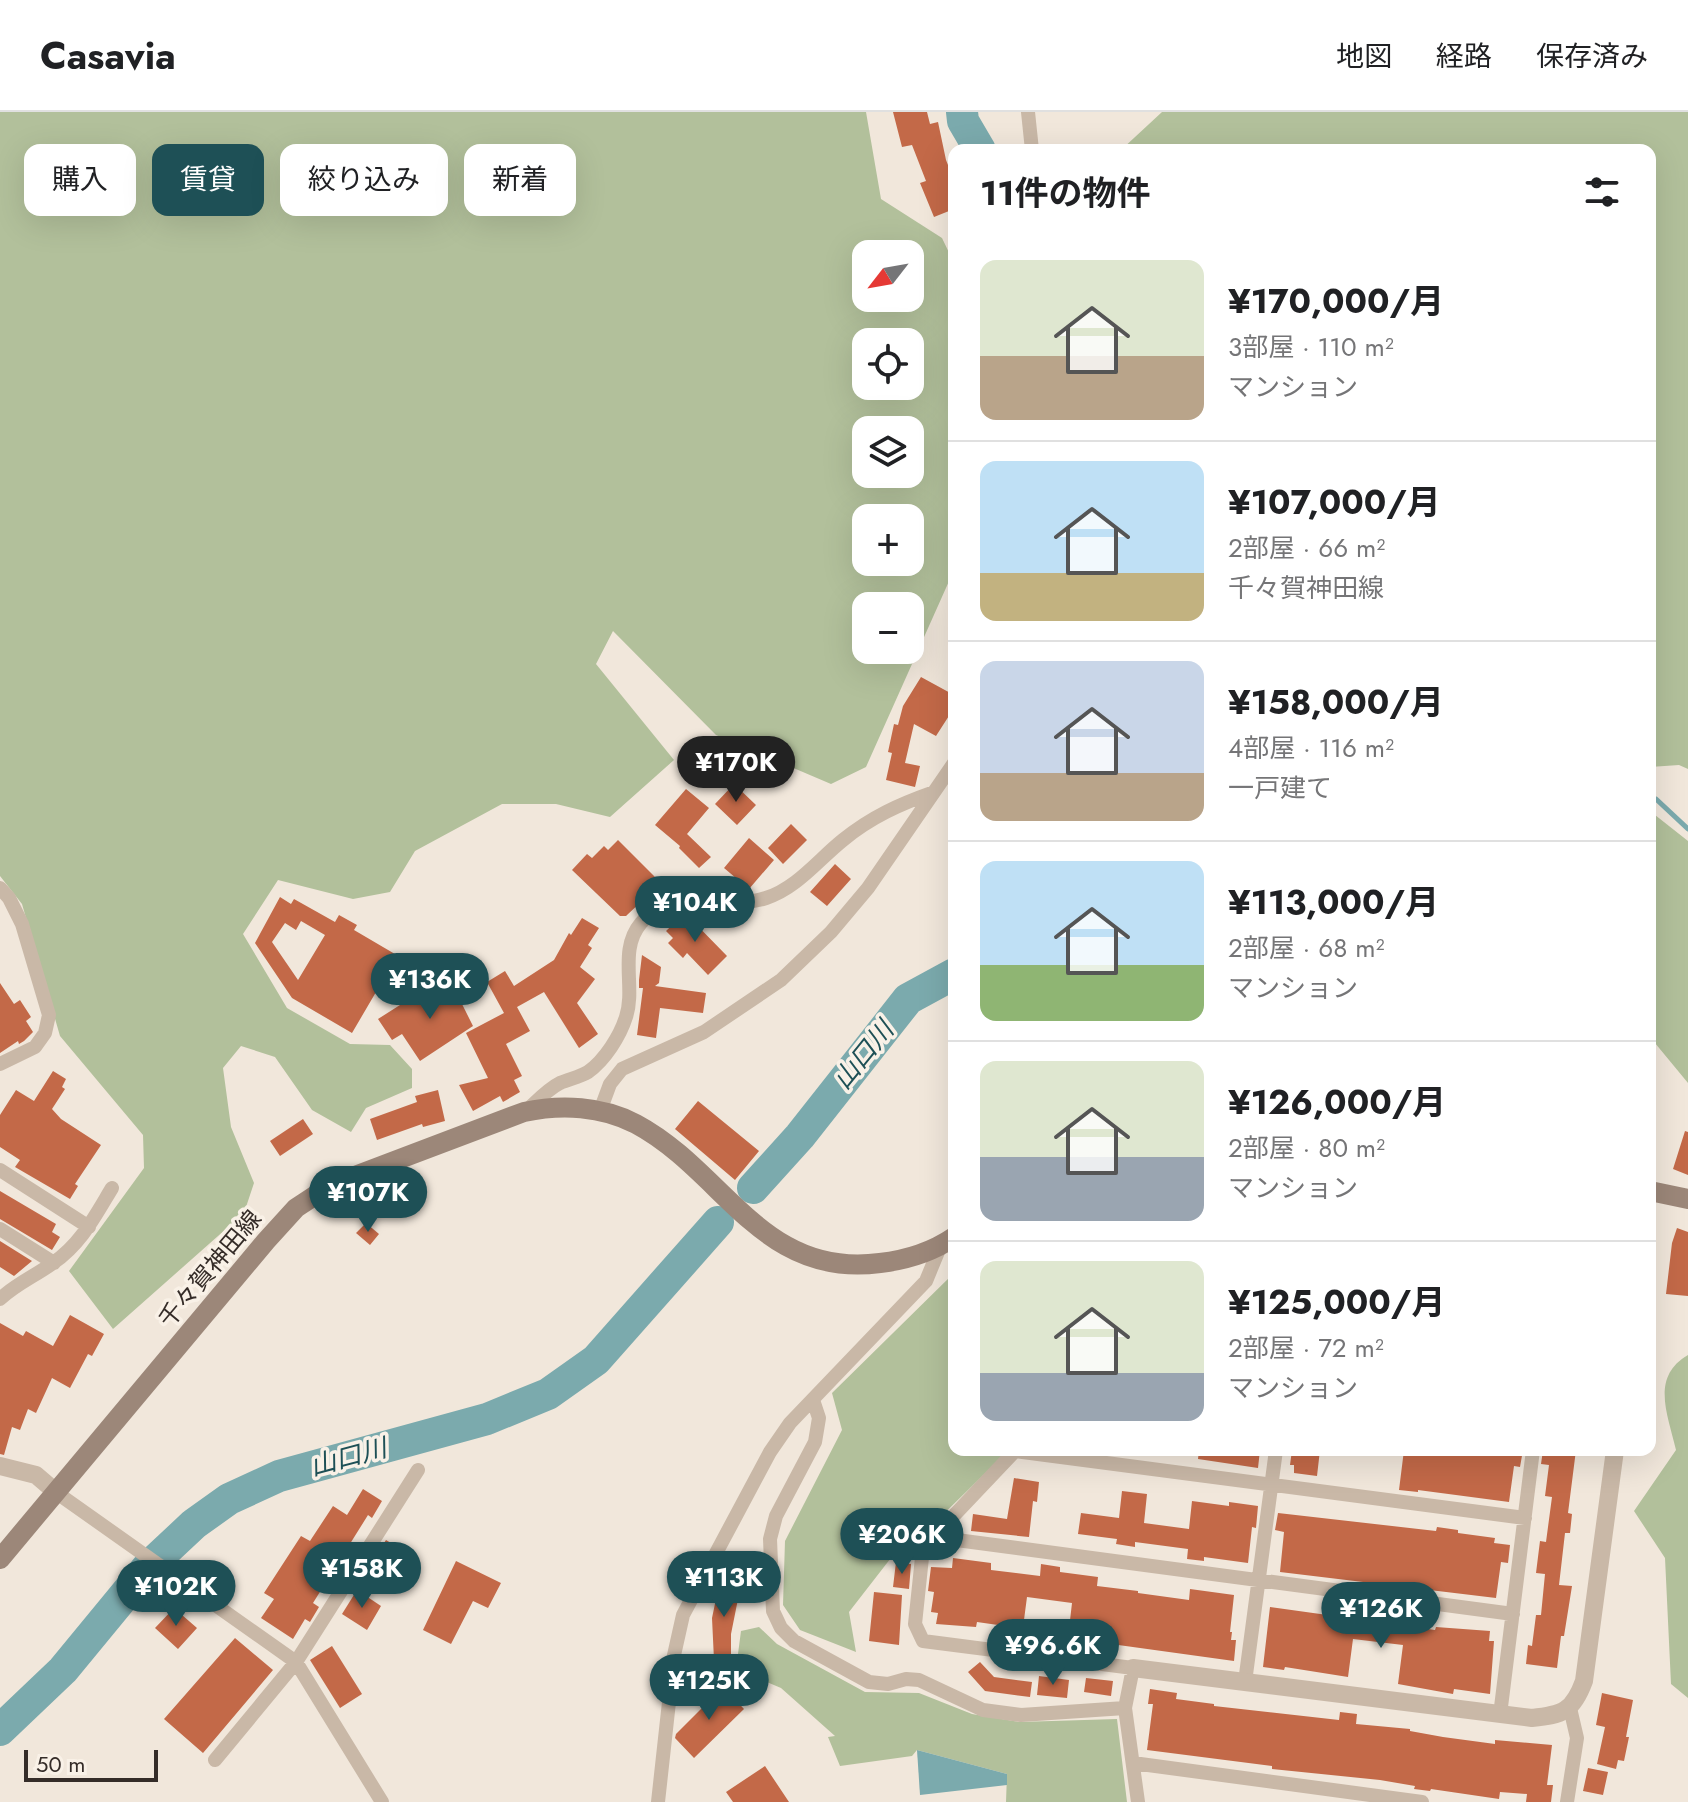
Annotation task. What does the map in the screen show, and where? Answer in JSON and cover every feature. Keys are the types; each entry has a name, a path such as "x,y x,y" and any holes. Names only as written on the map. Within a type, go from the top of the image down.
{"main road":[{"name":"千々賀神田線","path":"0,1559 296,1208 331,1185 524,1112 546,1107 573,1107 600,1111 636,1124 670,1148 751,1222 784,1247 820,1260 857,1266 899,1261 947,1242"},
{"path":"1656,1192 1688,1199"}],"street":[{"path":"1028,112 1031,144"},
{"path":"600,1111 610,1084 622,1069 704,1032 781,980 831,932 868,888 948,772"},
{"path":"524,1112 558,1084 588,1072 606,1053 627,1014 629,945 639,925 653,911 675,900 699,896 743,901 765,899 790,887 843,839 873,818 896,805 934,792"},
{"path":"0,888 9,898 22,924 49,1015 45,1033 35,1047 0,1064"},
{"path":"0,1170 89,1227"},
{"path":"0,1299 14,1286 54,1263 82,1238 112,1188"},
{"path":"0,1229 54,1263"},
{"path":"658,1802 670,1693 668,1682 683,1615 770,1452 790,1423 926,1281 947,1242"},
{"path":"0,1277 14,1286"},
{"path":"813,1400 819,1418 815,1442 776,1516 770,1539 773,1611 781,1628 794,1641 869,1682 888,1684 906,1679 919,1680 983,1710 1021,1715 1125,1708"},
{"path":"1009,1456 923,1548 915,1624 923,1641 1532,1718 1555,1716 1570,1708 1584,1681 1614,1456"},
{"path":"1060,1456 1525,1518"},
{"path":"1245,1682 1275,1456"},
{"path":"1500,1715 1532,1456"},
{"path":"0,1466 36,1475 296,1662 382,1802"},
{"path":"215,1760 296,1662 418,1470"},
{"path":"934,1537 1513,1614"},
{"path":"1133,1668 1125,1708 1138,1802"},
{"path":"1567,1802 1577,1738 1570,1708"},
{"path":"1133,1763 1366,1798 1422,1802"}],"green space":[{"path":"0,112 866,112 881,199 942,238 948,250 948,583 924,637 924,592 852,592 852,664 912,664 866,767 831,784 716,735 613,631 596,664 674,760 610,817 556,804 502,804 415,851 390,892 353,899 278,880 243,934 287,1008 350,1044 390,1045 412,1069 412,1088 366,1108 351,1132 312,1110 275,1057 241,1046 223,1068 231,1127 254,1183 244,1213 113,1329 69,1271 144,1168 143,1135 60,1036 22,904 0,876"},
{"path":"1162,112 1688,112 1688,769 1679,765 1656,767 1656,144 1127,144"},
{"path":"1656,816 1688,841 1688,1083 1656,1044"},
{"path":"948,1279 948,1456 1003,1456 917,1540 894,1554 849,1612 856,1652 800,1630 783,1605 785,1541 842,1430 832,1393"},
{"path":"1688,1355 1688,1698 1671,1684 1665,1558 1634,1511 1676,1450 1666,1410 1665,1385 1676,1364"},
{"path":"759,1627 777,1644 865,1692 919,1693 972,1714 1019,1722 1117,1719 1127,1802 1006,1802 1007,1774 917,1750 912,1756 840,1766 828,1737 835,1736 781,1688 736,1669 741,1631"}],"water":[{"path":"917,1750 1007,1774 1007,1785 920,1795"}],"building":[{"path":"893,112 927,112 930,124 938,122 948,165 948,211 934,217 920,183 926,181 912,145 902,147"},
{"path":"921,677 948,692 948,717 936,736 914,724 905,763 920,766 915,787 886,780 894,724 898,725 903,706"},
{"path":"734,784 756,805 737,825 715,804"},
{"path":"686,789 709,808 687,834 711,857 699,868 680,846 655,825"},
{"path":"791,824 807,840 783,864 768,848"},
{"path":"749,838 774,860 749,889 724,868"},
{"path":"618,840 661,883 626,916 620,916 572,870 587,854 592,858 604,846 608,850"},
{"path":"835,864 851,879 827,906 810,892"},
{"path":"280,897 291,904 294,899 335,922 339,915 357,925 354,930 400,957 352,1033 292,998 255,943","holes":["301,921 325,935 298,980 272,942 285,923 296,930"]},
{"path":"685,913 727,956 708,975 687,953 683,958 668,943 673,938 666,931"},
{"path":"582,918 599,928 588,945 592,948 580,967 595,979 577,1003 598,1034 579,1048 544,992 517,1007 530,1031 506,1044 522,1076 514,1080 520,1092 503,1102 500,1096 473,1111 459,1085 488,1078 466,1033 504,1013 487,982 505,971 514,986 554,960 569,933 571,935"},
{"path":"642,955 661,967 659,983 655,986 706,993 703,1013 660,1008 656,1038 637,1035 643,988 639,988"},
{"path":"0,983 14,1004 20,1000 31,1017 26,1021 33,1032 24,1041 19,1044 18,1041 0,1053"},
{"path":"464,983 473,998 462,1004 473,1026 420,1061 402,1034 392,1040 378,1019 411,998 415,1004 422,999 426,1004"},
{"path":"53,1071 66,1079 62,1087 65,1089 52,1109 61,1119 101,1145 75,1184 78,1186 70,1199 15,1167 20,1160 0,1147 0,1115 16,1090 34,1101"},
{"path":"438,1090 445,1121 423,1127 422,1124 377,1140 370,1119 417,1102 415,1096"},
{"path":"698,1101 759,1151 735,1180 675,1129"},
{"path":"303,1119 313,1134 280,1156 270,1141"},
{"path":"1685,1131 1688,1132 1688,1175 1673,1169"},
{"path":"0,1191 56,1224 52,1232 60,1237 52,1250 0,1219"},
{"path":"366,1223 379,1234 370,1245 356,1233"},
{"path":"1677,1228 1688,1232 1688,1296 1666,1294 1672,1243"},
{"path":"0,1241 32,1261 14,1276 0,1267"},
{"path":"70,1315 104,1334 92,1356 88,1354 70,1388 52,1378 36,1413 28,1409 20,1430 12,1427 4,1455 0,1454 0,1323 23,1336 26,1331 53,1346"},
{"path":"1198,1456 1259,1456 1258,1468 1198,1459"},
{"path":"1291,1456 1319,1456 1317,1476 1294,1473 1294,1465 1290,1465"},
{"path":"1403,1456 1522,1456 1520,1467 1514,1466 1509,1502 1399,1490"},
{"path":"1542,1456 1575,1456 1568,1513 1572,1514 1570,1533 1565,1533 1559,1585 1572,1586 1557,1668 1526,1664 1536,1615 1541,1615 1545,1574 1536,1573 1540,1541 1546,1542 1552,1497 1545,1496 1549,1465 1541,1464"},
{"path":"1014,1478 1039,1482 1037,1502 1033,1501 1029,1537 971,1531 973,1514 1007,1519"},
{"path":"363,1489 382,1501 372,1518 368,1515 313,1603 319,1607 310,1622 305,1619 293,1639 261,1618 274,1599 264,1593 301,1536 310,1541 333,1506 347,1515"},
{"path":"1122,1491 1147,1494 1144,1523 1189,1529 1192,1501 1258,1506 1248,1563 1204,1557 1204,1561 1187,1559 1188,1549 1135,1542 1135,1547 1116,1544 1117,1539 1078,1534 1081,1513 1119,1518"},
{"path":"1278,1513 1436,1531 1437,1527 1495,1538 1494,1543 1510,1545 1508,1563 1501,1562 1496,1598 1280,1572 1284,1532 1275,1530"},
{"path":"386,1540 414,1557 400,1579 372,1561"},
{"path":"953,1558 991,1563 991,1570 1040,1576 1041,1564 1060,1567 1060,1572 1098,1577 1097,1586 1189,1600 1190,1589 1234,1595 1230,1632 1231,1640 1236,1640 1234,1661 1075,1639 1076,1630 1069,1629 1072,1603 1027,1597 1022,1635 1004,1632 1005,1626 977,1622 976,1627 936,1624 938,1613 931,1612 934,1592 928,1591 931,1567 952,1568"},
{"path":"456,1561 501,1583 488,1608 473,1601 451,1644 423,1630"},
{"path":"896,1562 911,1564 909,1589 893,1587"},
{"path":"720,1580 741,1584 731,1634 731,1660 714,1660 712,1618"},
{"path":"357,1590 381,1606 367,1630 342,1614"},
{"path":"874,1592 902,1595 899,1645 869,1641"},
{"path":"1270,1607 1435,1630 1436,1627 1490,1631 1489,1641 1494,1641 1490,1694 1454,1689 1453,1694 1398,1684 1403,1645 1353,1639 1348,1677 1285,1667 1284,1670 1263,1667"},
{"path":"174,1608 197,1628 178,1649 155,1628"},
{"path":"235,1638 273,1670 203,1753 164,1719"},
{"path":"332,1646 362,1694 340,1708 310,1660"},
{"path":"980,1662 994,1677 1032,1682 1030,1697 985,1691 968,1672"},
{"path":"1039,1676 1069,1680 1067,1698 1037,1695"},
{"path":"1086,1678 1113,1681 1111,1696 1084,1692"},
{"path":"723,1687 744,1709 694,1758 675,1738 676,1734"},
{"path":"1150,1689 1177,1693 1176,1699 1214,1706 1339,1720 1340,1712 1357,1714 1356,1724 1410,1729 1495,1744 1495,1740 1552,1745 1547,1785 1553,1785 1551,1802 1526,1802 1527,1794 1500,1792 1499,1799 1414,1789 1415,1786 1380,1780 1272,1769 1272,1766 1147,1750 1153,1704 1148,1704"},
{"path":"1602,1693 1633,1700 1624,1761 1618,1760 1616,1769 1597,1764 1605,1727 1596,1725"},
{"path":"765,1766 789,1802 733,1802 726,1792"},
{"path":"1588,1768 1608,1772 1603,1795 1583,1791"}],"waterway":[{"name":"山口川","path":"962,112 963,121 976,144"},
{"path":"1656,799 1688,829"},
{"name":"山口川","path":"753,1188 800,1136 908,999 948,977"},
{"name":"山口川","path":"0,1730 63,1670 147,1568 194,1524 229,1499 279,1476 487,1419 548,1394 596,1360 718,1222"}]}
